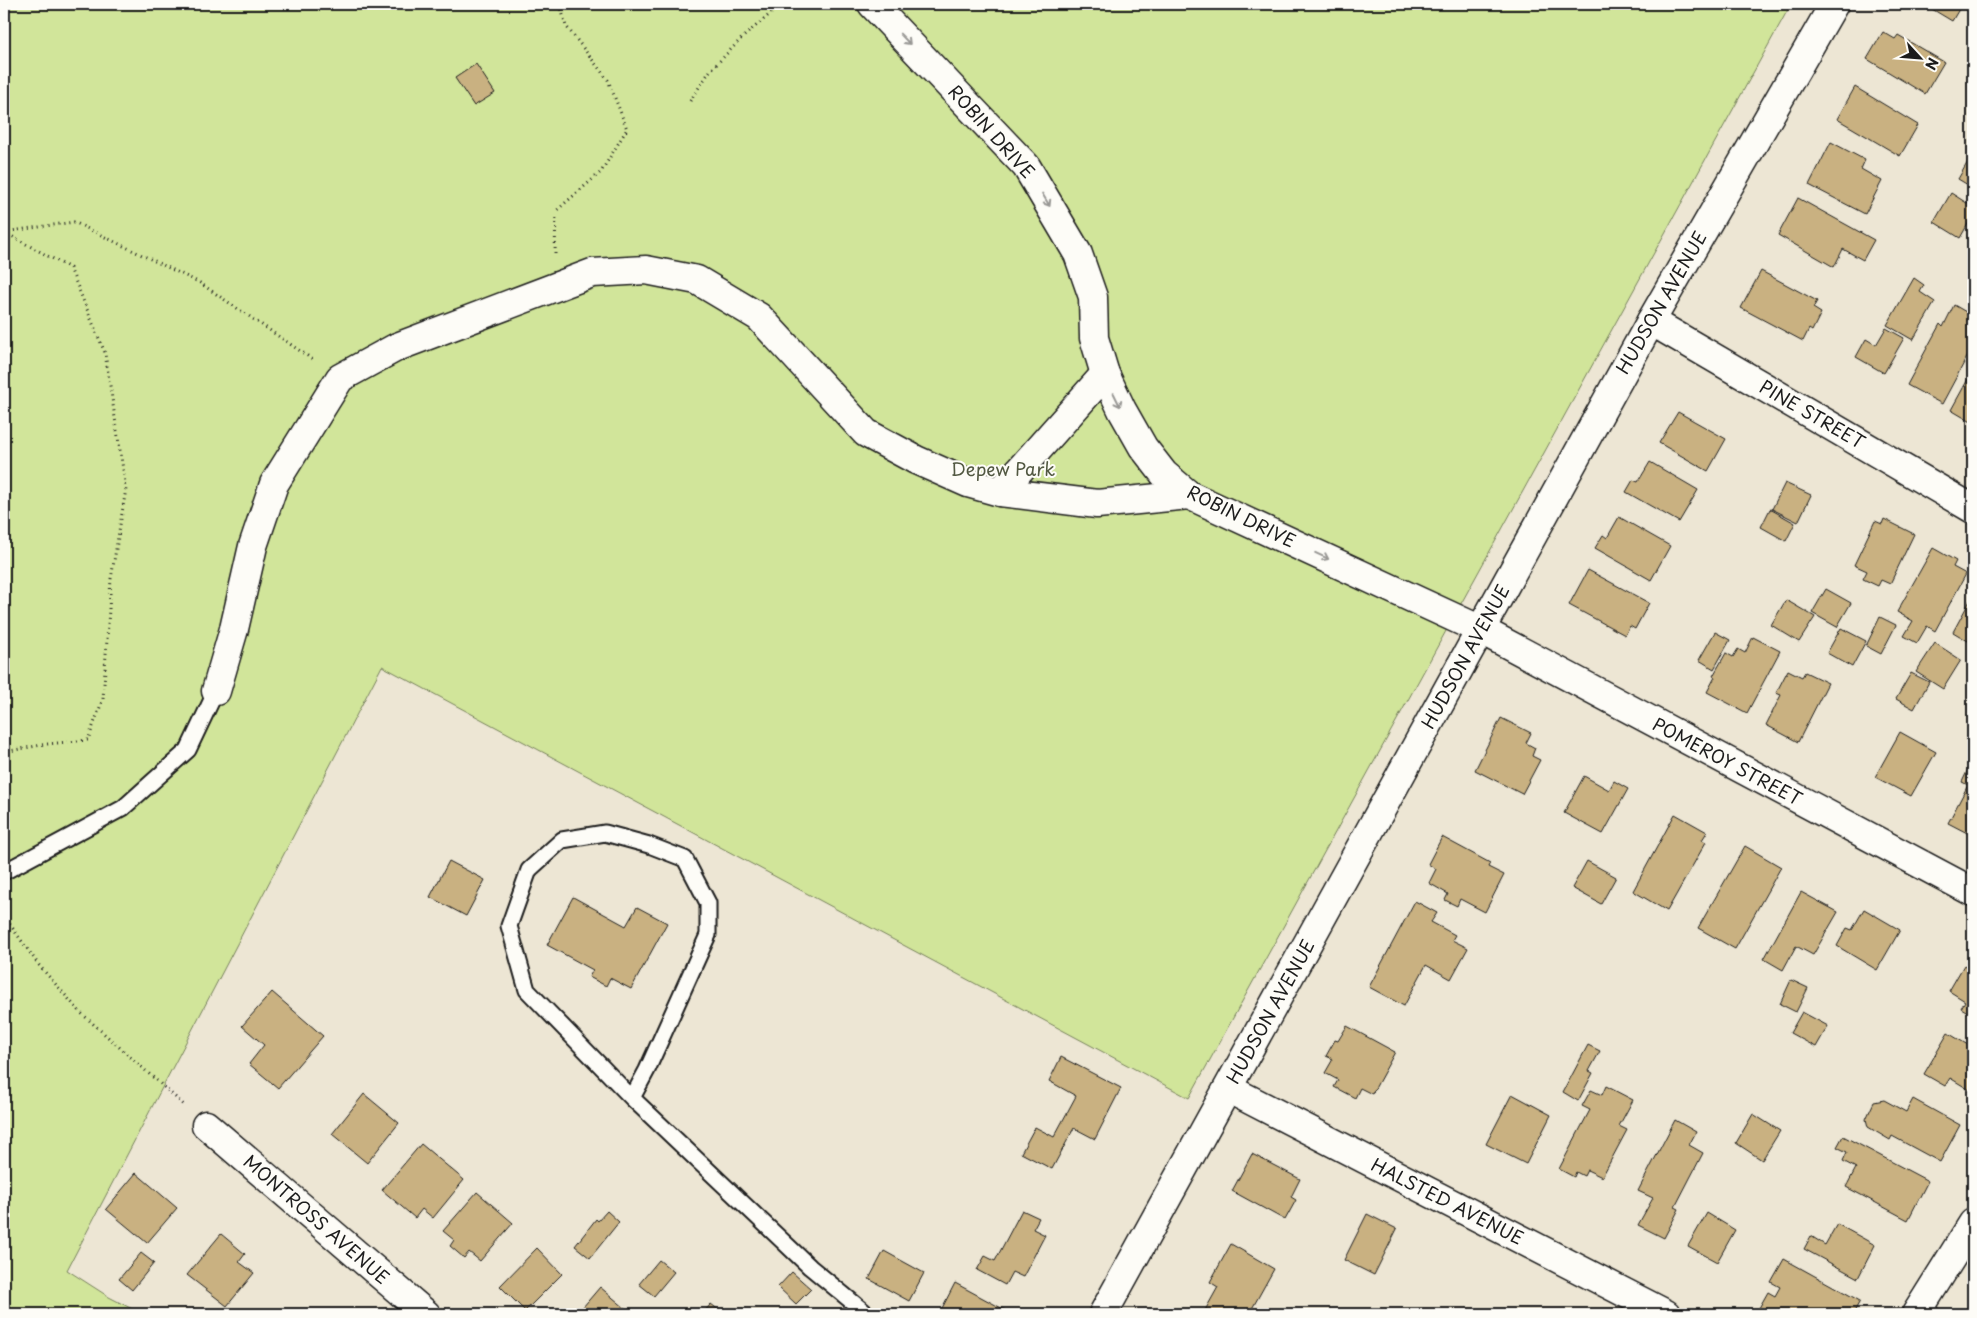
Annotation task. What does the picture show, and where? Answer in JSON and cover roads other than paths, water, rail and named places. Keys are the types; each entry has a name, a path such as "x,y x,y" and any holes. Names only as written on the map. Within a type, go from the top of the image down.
{"street":[{"name":"ROBIN DRIVE","path":"872,4 1026,166 1078,254 1093,297 1094,338 1105,374 1143,447 1164,474 1189,495 1481,630"},
{"name":"HUDSON AVENUE","path":"1103,1314 1229,1089 1651,321 1834,4"},
{"path":"216,691 234,629 253,546 274,484 340,378 397,347 592,272 646,270 697,280 758,318 866,433 916,460 968,483 1000,492 1096,504 1189,495"},
{"name":"PINE STREET","path":"1651,321 1973,509"},
{"path":"1000,492 1105,374"},
{"name":"POMEROY STREET","path":"1481,630 1973,892"},
{"name":"HALSTED AVENUE","path":"1229,1089 1666,1314"},
{"name":"MONTROSS AVENUE","path":"206,1125 426,1314"},
{"path":"1916,1314 1973,1223"}],"lane":[{"path":"4,872 123,808 188,750 216,691"},
{"path":"632,1098 647,1070 708,935 708,903 685,860 649,845 605,833 562,840 529,870 509,926 528,990 632,1098 810,1266 867,1314"}],"park label":[{"name":"Depew Park","path":"1003,470"}]}
